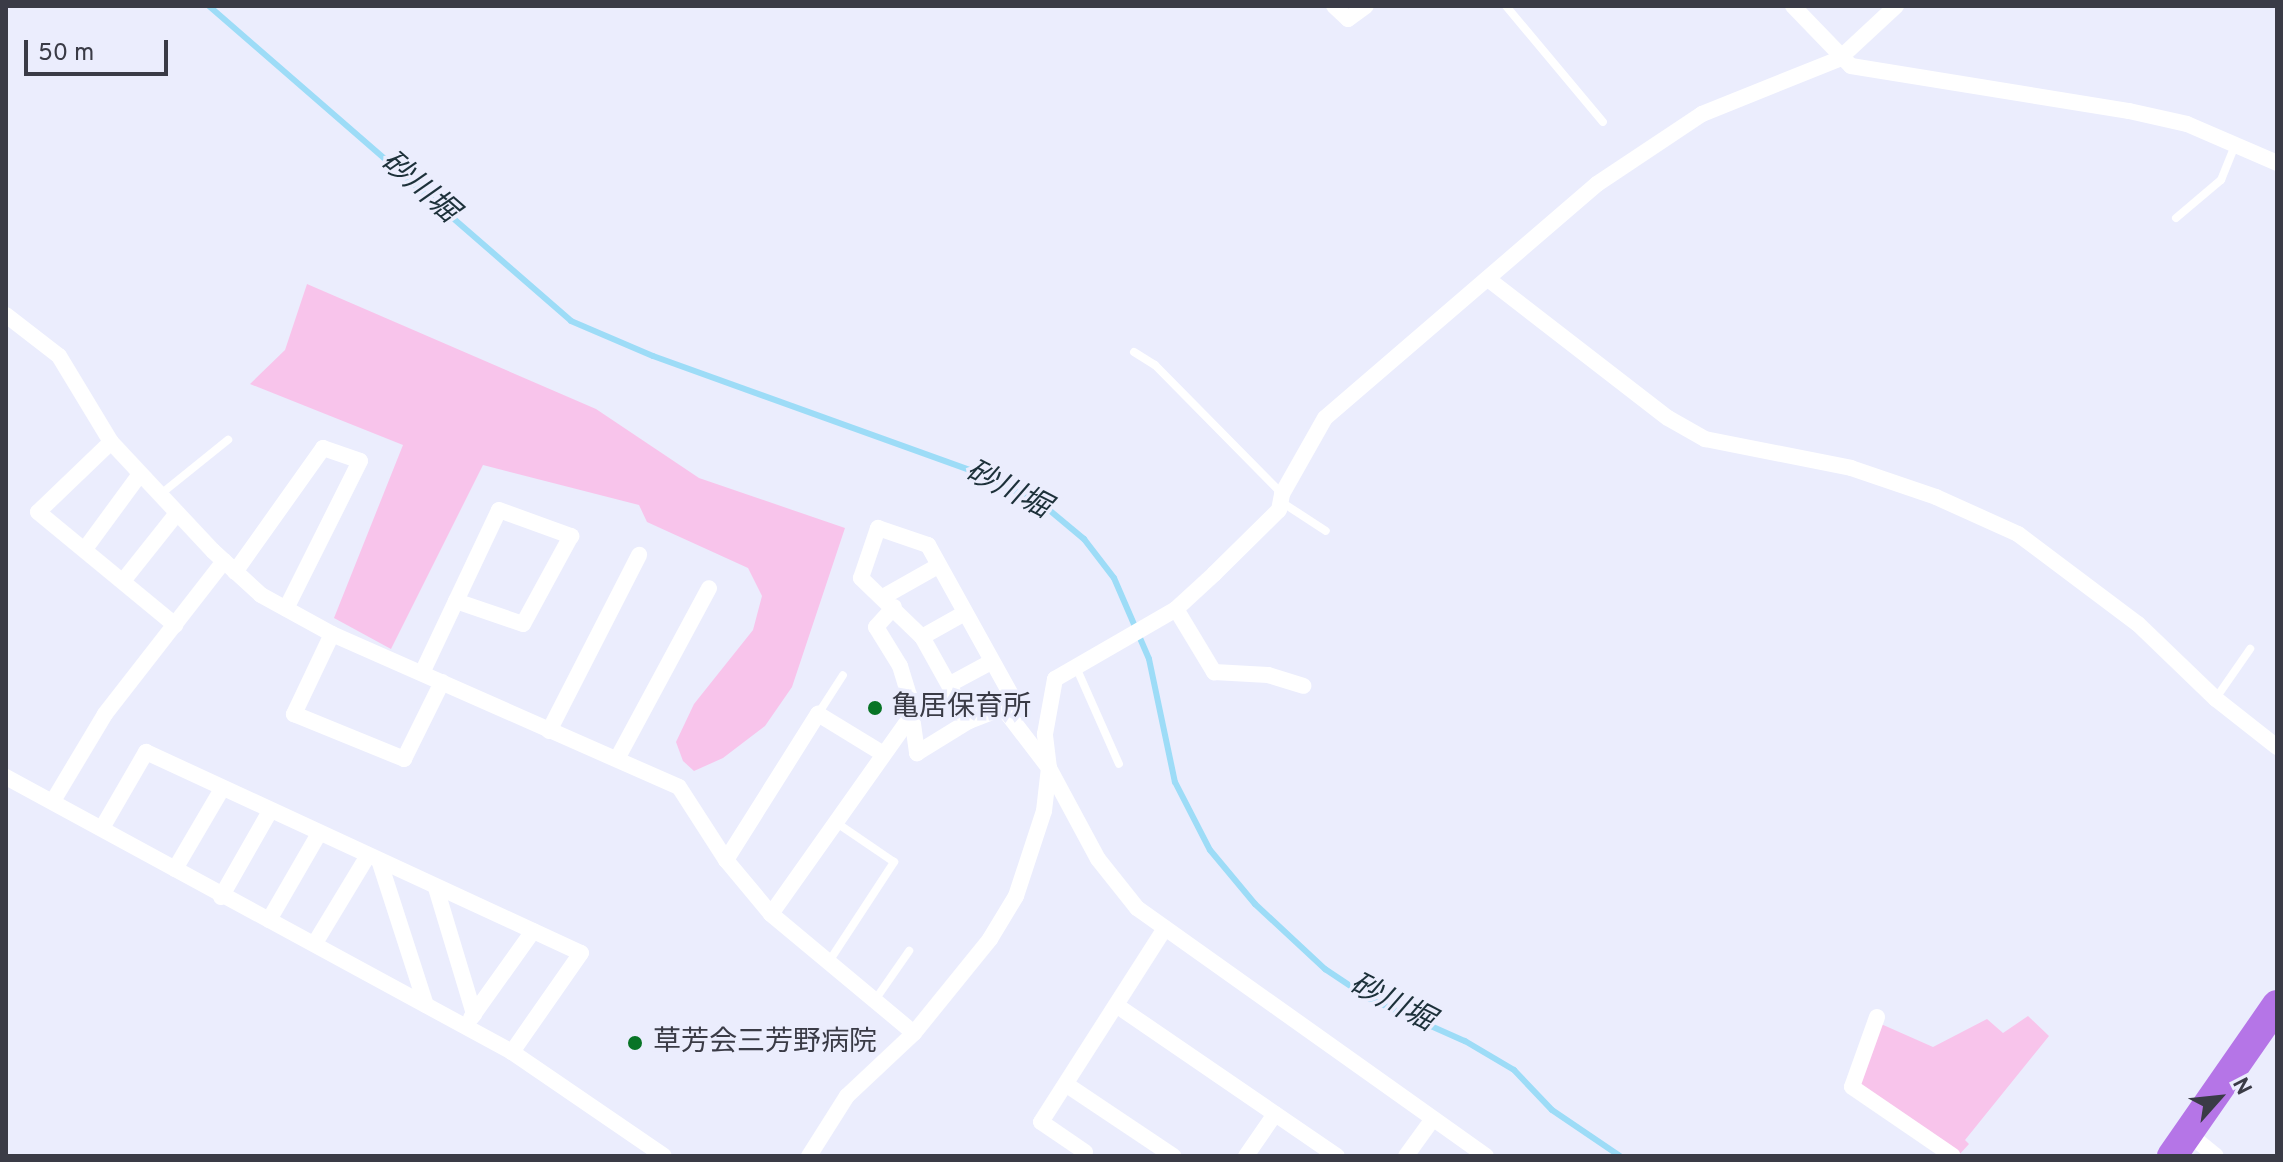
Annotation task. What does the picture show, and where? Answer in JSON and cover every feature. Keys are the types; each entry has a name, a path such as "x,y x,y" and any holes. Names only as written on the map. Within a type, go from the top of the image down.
{"highway":[{"path":"2181,1145 2277,1005"}],"street":[{"path":"1334,6 1348,19 1366,6"},
{"path":"1793,6 1839,59 1851,66 1934,82 1996,86 2187,124 2277,163"},
{"path":"809,1156 847,1096 914,1033 990,939 1016,896 1044,811 1049,768 1045,734 1055,679 1157,617 1176,609 1282,499 1325,418 1597,184 1676,128 1839,59 1896,6"},
{"path":"1488,279 1668,418 1705,439 1851,468 1936,497 2018,534 2138,624 2216,699 2277,747"},
{"path":"6,315 59,356 111,442 230,566 286,609 332,634 679,787 726,860 771,914 914,1033"},
{"path":"111,442 38,512 175,625"},
{"path":"53,801 105,714 175,625 230,566 323,448 360,461 286,609"},
{"path":"85,549 140,474"},
{"path":"422,673 456,601 499,510 571,536 523,624 456,601"},
{"path":"123,581 177,513"},
{"path":"938,566 889,602 876,627 900,666 917,753 969,721 1015,702 928,545 878,528 861,578 889,602 922,637 952,683 969,721"},
{"path":"549,731 639,555"},
{"path":"617,759 709,588"},
{"path":"1176,609 1214,672 1268,675 1303,686"},
{"path":"922,637 965,613"},
{"path":"332,634 294,714 404,759 442,682"},
{"path":"952,683 991,662"},
{"path":"1003,708 1049,768 1098,859 1137,908 1486,1156"},
{"path":"726,860 818,714 882,753"},
{"path":"771,914 882,753 912,715"},
{"path":"102,828 146,752 269,813 581,953 512,1052"},
{"path":"6,777 221,897 315,943 426,1005 470,1021 664,1156"},
{"path":"175,869 222,789"},
{"path":"221,897 269,813"},
{"path":"269,920 318,835"},
{"path":"315,943 374,860"},
{"path":"374,860 426,1005"},
{"path":"436,888 470,1021"},
{"path":"1085,1152 1041,1122 1119,1007 1165,928"},
{"path":"470,1021 533,931"},
{"path":"1119,1007 1337,1156"},
{"path":"1877,1017 1852,1087 1953,1156"},
{"path":"1067,1085 1173,1156"},
{"path":"1246,1156 1275,1114"},
{"path":"1406,1156 1432,1120"},
{"path":"2181,1145 2216,1156"}],"lane":[{"path":"1506,6 1603,122"},
{"path":"2176,218 2221,180 2235,145"},
{"path":"1134,352 1155,365 1282,499 1326,531"},
{"path":"162,493 228,440"},
{"path":"2216,699 2250,649"},
{"path":"1076,667 1119,764"},
{"path":"818,714 843,675"},
{"path":"828,964 894,862 834,821"},
{"path":"874,1000 909,951"}],"shaded area":[{"path":"307,284 596,409 699,478 845,528 792,687 765,726 723,758 694,771 683,761 676,742 694,704 753,630 762,596 748,568 647,522 639,505 483,465 391,649 334,618 403,445 250,384 285,350"},
{"path":"2028,1016 2049,1036 1965,1140 1969,1144 1958,1156 1863,1089 1859,1080 1881,1024 1933,1047 1987,1019 2003,1033"}],"waterway":[{"name":"砂川堀","path":"209,6 571,321 653,356 989,477 1048,509 1084,539 1114,578 1149,659 1175,782 1210,850 1255,904 1325,969 1370,999 1465,1041 1514,1070 1552,1110 1620,1156"}],"place":[{"name":"亀居保育所","path":"875,708"},
{"name":"草芳会三芳野病院","path":"635,1043"}]}
